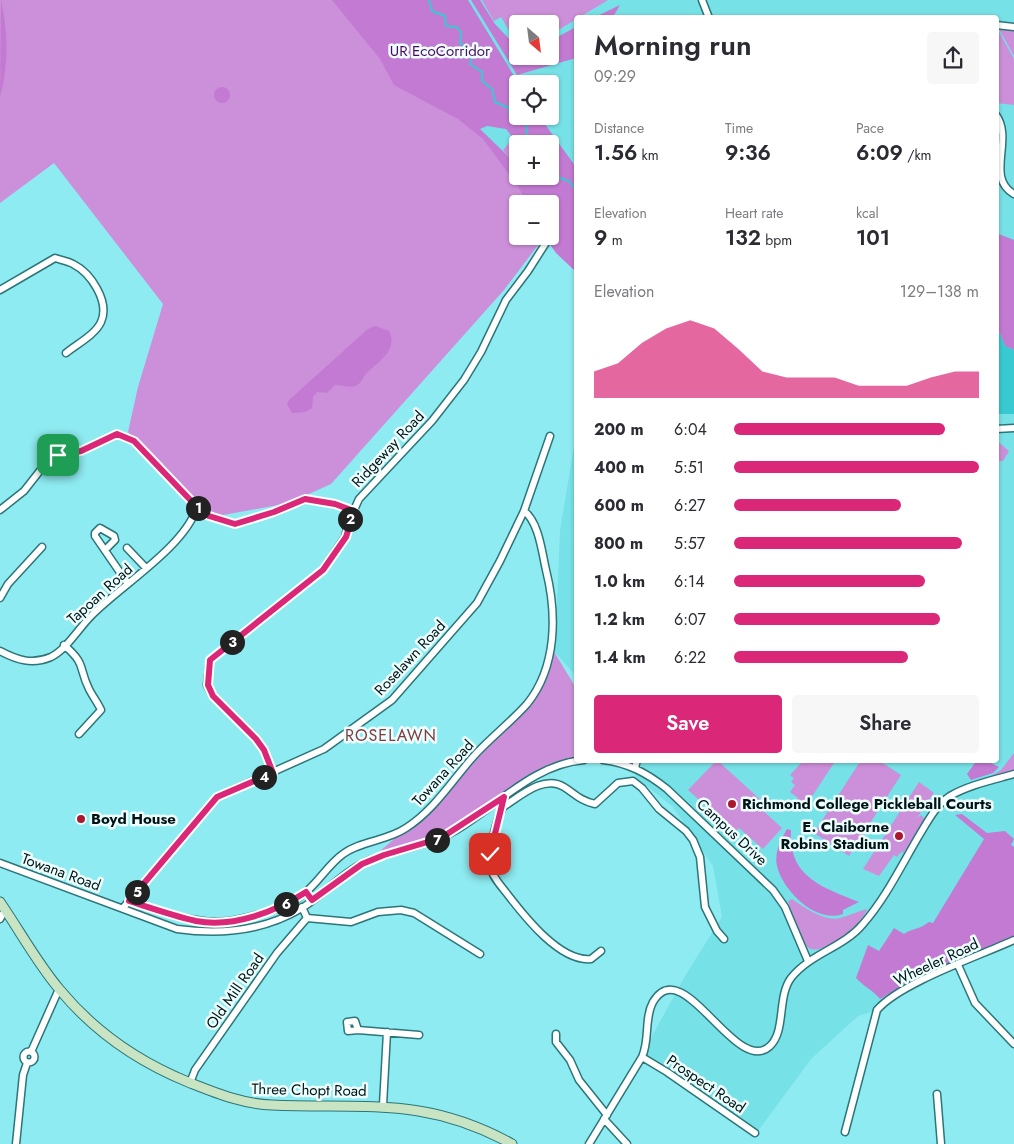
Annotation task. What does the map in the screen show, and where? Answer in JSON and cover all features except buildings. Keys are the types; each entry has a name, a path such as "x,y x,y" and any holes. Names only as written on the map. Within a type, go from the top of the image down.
{"main road":[{"name":"Three Chopt Road","path":"3,906 59,989 84,1016 126,1050 190,1083 229,1098 255,1104 382,1105 448,1116 484,1130 512,1144"}],"street":[{"path":"702,0 708,15"},
{"path":"999,25 1014,27"},
{"path":"999,121 1005,132 1002,180 1008,190 1014,194"},
{"name":"Ridgeway Road","path":"273,773 260,744 213,696 208,685 210,660 323,570 346,537 359,499 432,421 464,380 506,300 545,245"},
{"path":"0,290 55,258 74,264 95,283 103,311 102,322 66,353"},
{"path":"999,429 1014,428"},
{"path":"0,510 24,491 46,463 58,455 81,451 117,434 134,441 197,507 209,516 235,524 274,512 305,499 335,504 354,511"},
{"name":"Roselawn Road","path":"124,908 217,797 324,749 392,700 477,602 500,561 524,511 550,436"},
{"name":"Tapoan Road","path":"0,651 18,660 33,662 53,656 91,616 146,568 190,523 197,507"},
{"name":"Towana Road","path":"129,901 196,921 215,923 258,915 281,907 306,892 342,854 397,833 427,811 473,757 532,696 550,650 554,612 540,543 532,519 524,511"},
{"path":"0,598 8,584 42,547"},
{"path":"127,548 146,568"},
{"path":"105,550 128,584"},
{"path":"64,646 80,661 89,688 101,710 79,734"},
{"path":"306,892 312,900 362,864 384,855 441,838 548,769 574,762"},
{"name":"Campus Drive","path":"631,764 667,789 768,884 785,907 808,961"},
{"path":"589,1144 642,1057 652,1005 659,995 671,990 689,996 723,1030 743,1046 757,1051 768,1048 777,1033 783,996 788,984 808,961 844,941 864,923 938,807 959,791 1014,774"},
{"path":"503,807 543,784 560,785 578,798 594,804 618,783 630,780 636,783 659,809 693,840 702,868 705,907 724,939"},
{"path":"504,797 490,854 490,868 497,880 530,924 547,939 575,957 590,959 600,951"},
{"name":"Towana Road","path":"0,863 177,929 219,932 267,924 302,908 312,900"},
{"path":"0,919 3,906"},
{"path":"302,908 307,918 351,922 378,912 401,910 414,913 480,954"},
{"name":"Old Mill Road","path":"190,1083 195,1070 277,953 307,918"},
{"name":"Wheeler Road","path":"846,1132 877,1010 898,992 1014,940"},
{"path":"958,965 975,1003 1014,1044"},
{"path":"16,1144 23,1075 28,1063 35,1059 31,1052 59,989"},
{"path":"358,1030 419,1035"},
{"path":"382,1105 387,1032"},
{"path":"556,1034 556,1042 570,1060 579,1080 627,1144"},
{"name":"Prospect Road","path":"642,1057 667,1072 755,1133"},
{"path":"937,1094 941,1144"}],"shaded area":[{"path":"0,0 345,0 415,92 487,137 509,171 509,185 518,185 524,195 509,195 509,245 538,245 504,290 331,484 289,503 218,516 196,500 128,432 138,387 163,304 54,163 0,203"},
{"path":"345,0 1014,0 1014,940 909,986 877,1010 858,1016 811,1059 755,1135 640,1058 685,976 722,917 713,866 673,807 637,778 629,763 999,763 999,15 574,15 574,265 558,245 559,195 534,195 527,185 559,185 559,135 509,135 509,165"},
{"path":"482,0 608,0 583,15 574,15 574,21 559,30 559,15 509,15 509,30 501,17 494,21"},
{"path":"999,29 1014,30 1014,56"},
{"path":"999,32 1014,59 1014,105 999,103"},
{"path":"509,143 509,157 503,150"},
{"path":"999,331 1005,346 1014,350 1014,414 999,414"},
{"path":"999,443 1009,451 1003,461 999,461"},
{"path":"574,446 574,674 555,652 560,531"},
{"path":"553,650 574,685 574,761 534,772 523,778 467,819 436,836 379,852 442,798 535,695"},
{"path":"1014,753 1014,770 986,779 1001,770"},
{"name":"Richmond College Pickleball Courts","path":"714,763 720,763 763,802 759,807 782,828 763,849 739,828 735,832 688,790"},
{"name":"E. Claiborne Robins Stadium","path":"801,763 834,763 803,810 794,804 798,798 790,792 795,785 791,782 794,778 790,775"},
{"path":"859,763 883,763 901,775 849,856 814,833"},
{"name":"E. Claiborne Robins Stadium","path":"919,782 934,793 917,818 921,815 926,820 903,853 901,852 897,857 894,855 879,876 863,869"},
{"path":"792,899 814,913 834,919 867,909 859,922 842,937 823,948 815,949 809,948 798,933 788,901"}],"green space":[{"path":"1,0 7,48 5,73 0,97"},
{"name":"UR EcoCorridor","path":"332,0 468,0 514,75 509,75 509,125 546,125 553,135 511,135 506,129 487,126 480,129 509,157 509,174 483,139 458,119 394,85 380,59"},
{"path":"471,0 480,0 495,24 509,39 509,62"},
{"path":"620,5 614,15 599,15"},
{"path":"574,28 574,59 559,63 559,36"},
{"path":"511,65 552,65 517,75"},
{"path":"222,87 228,89 230,95 228,101 222,103 216,101 214,95 216,89"},
{"name":"UR EcoCorridor","path":"559,144 574,164 574,270 550,245 559,245 559,195 523,195 517,185 559,185"},
{"path":"999,234 1014,240 1014,350 1005,346 999,331"},
{"path":"375,326 389,331 391,344 385,356 365,375 360,383 353,387 335,385 327,393 317,392 313,397 312,408 305,412 292,413 287,404 289,400 368,329"},
{"path":"975,763 991,763 999,767 993,773 971,780 967,774"},
{"path":"962,814 987,833 1005,831 1014,839 1011,845 1014,847 1014,936 908,982 880,999 856,978 868,945 879,951 894,928 904,934 929,922 933,923 984,839 955,815"},
{"path":"787,829 791,830 795,859 801,869 820,885 859,902 843,910 843,914 833,916 812,910 793,895 780,876 776,861 782,837"}],"waterway":[{"path":"429,0 432,11 445,16 446,26 457,27 461,32 460,43 473,53 470,64 482,72 482,81 492,89 495,102 509,108 510,118 527,124 526,135"},
{"path":"559,178 569,181 574,187"}],"place":[{"name":"Richmond College Pickleball Courts","path":"732,804"},
{"name":"Boyd House","path":"81,819"},
{"name":"E. Claiborne Robins Stadium","path":"899,836"}],"district":[{"name":"ROSELAWN","path":"391,735"}],"route":[{"path":"58,455 81,451 117,434 124,436 134,441 197,507 209,516 235,524 274,512 289,504 305,499 335,504 354,511 349,521 346,537 323,570 210,660 207,674 208,685 213,696 256,739 264,750 273,773 217,797 129,901 196,921 215,923 258,915 281,907 306,892 312,900 362,864 384,855 441,838 504,797 490,854"}]}
